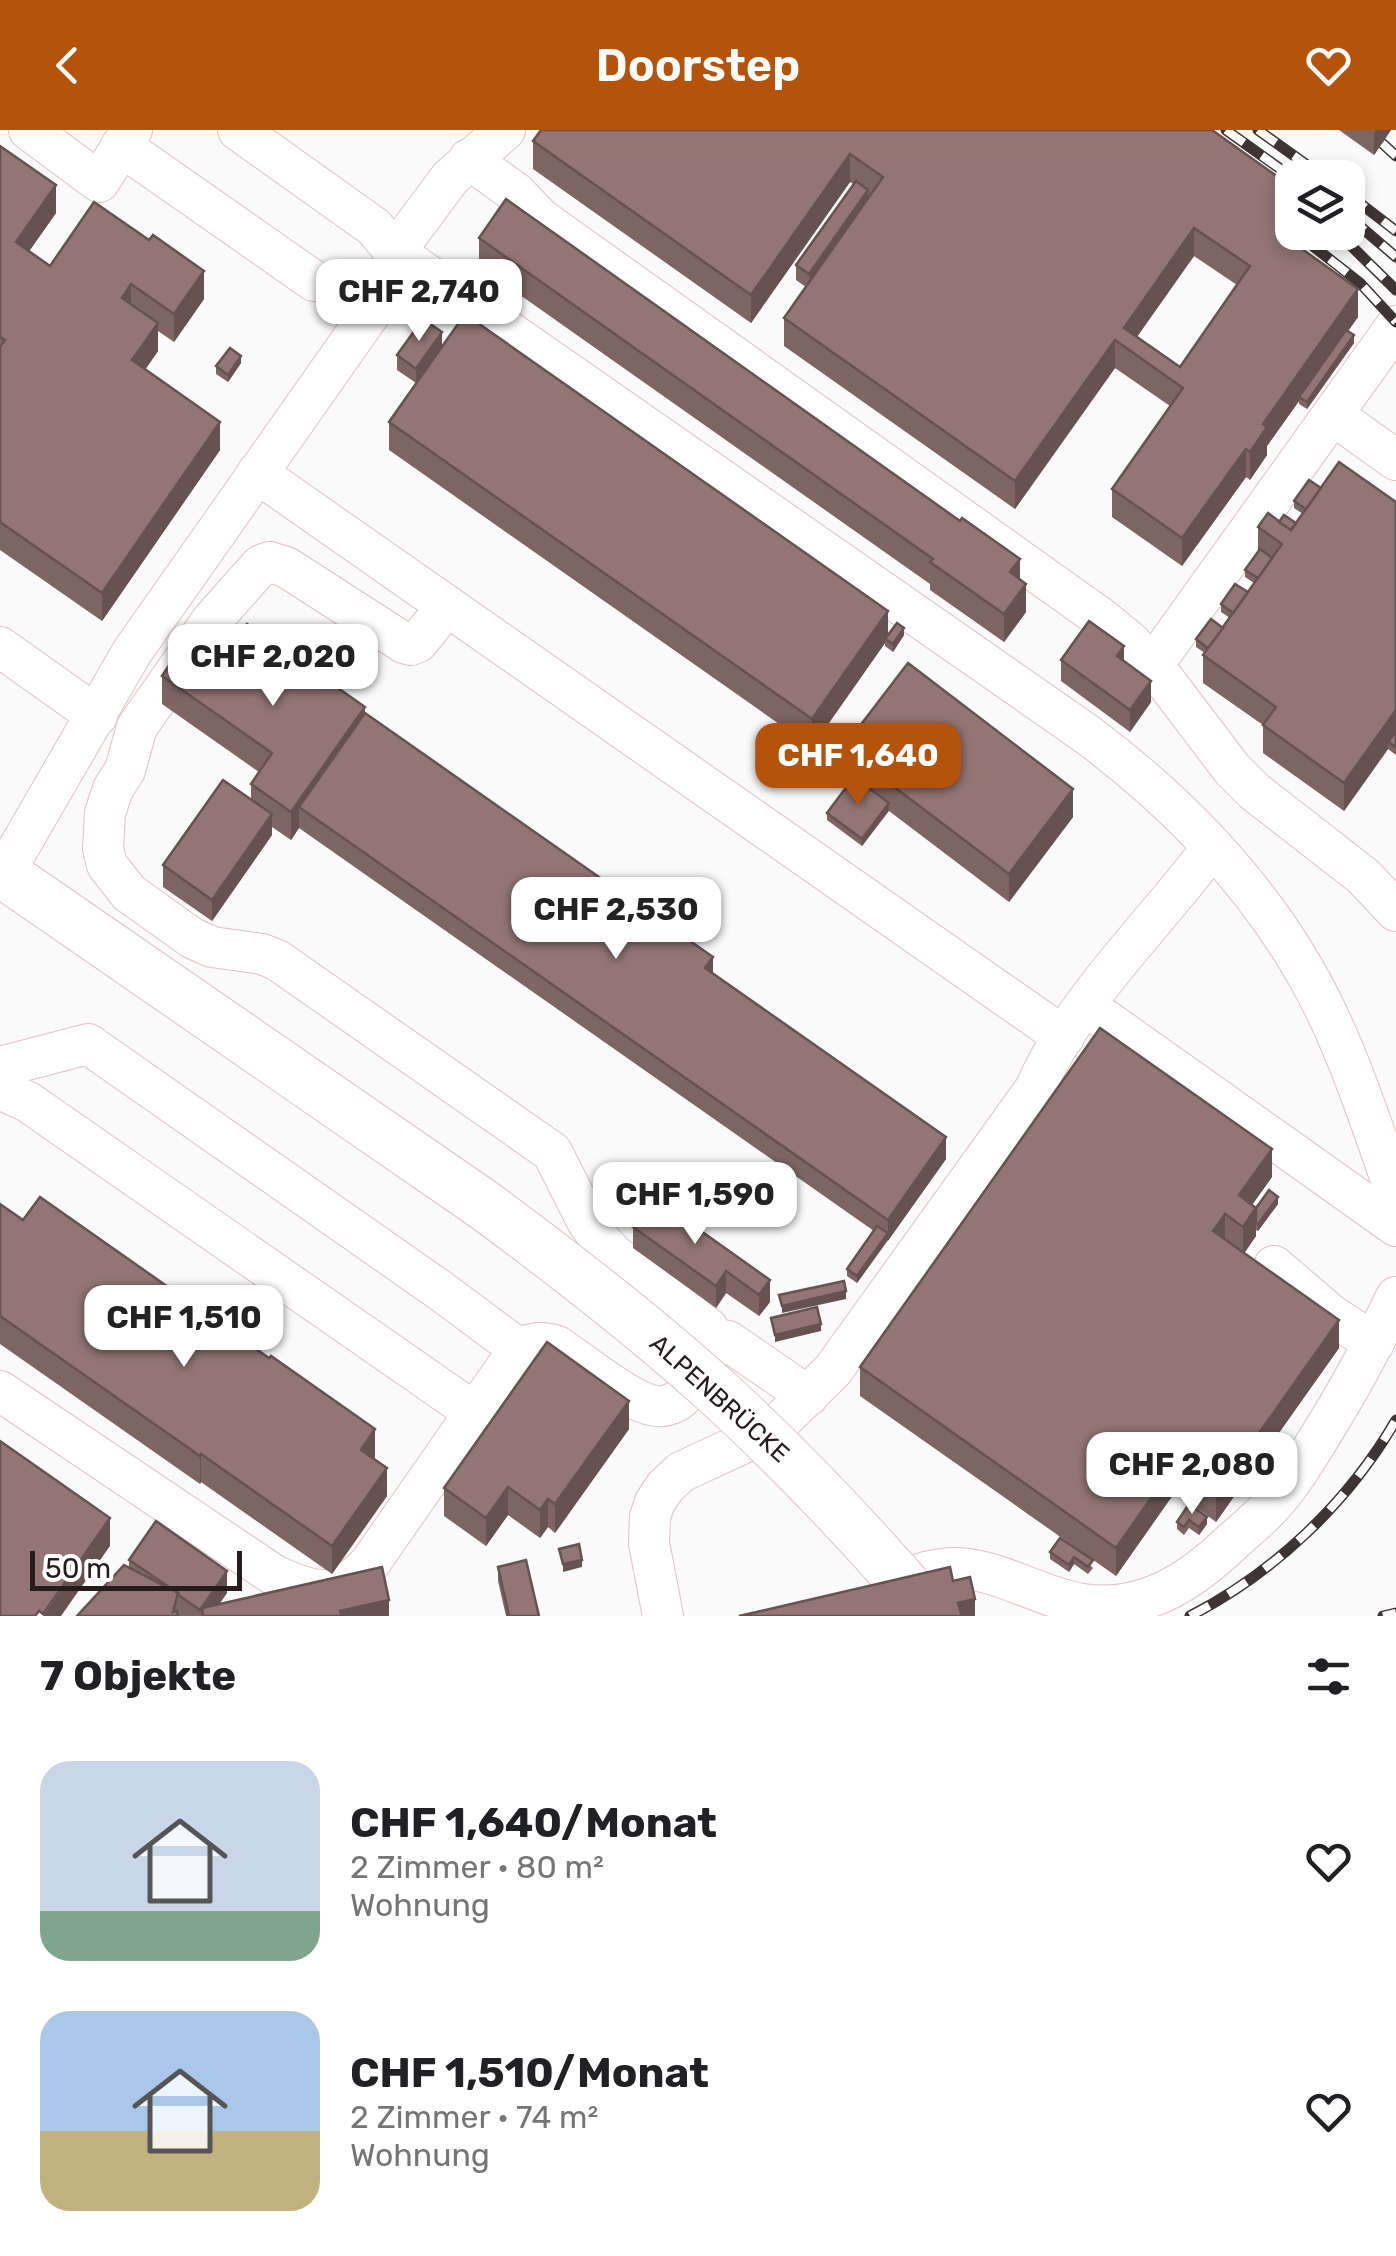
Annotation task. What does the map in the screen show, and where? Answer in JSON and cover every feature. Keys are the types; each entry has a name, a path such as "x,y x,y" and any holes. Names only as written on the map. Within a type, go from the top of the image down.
{"main road":[{"name":"ALPENBRÜCKE","path":"1,875 484,1205 612,1303 724,1398 821,1492 932,1616"}],"street":[{"path":"29,130 99,182 127,138 314,281"},
{"path":"238,130 374,227 395,252 1072,724 1146,781 1210,843 1270,917 1323,1006 1396,1194"},
{"path":"1,875 138,643 381,298 395,252 450,178 505,130"},
{"path":"468,159 516,193 541,218 1101,618 1153,665 1232,769 1255,792 1363,876 1396,911"},
{"path":"1153,665 1396,326"},
{"path":"1333,414 1396,460"},
{"path":"257,473 446,606 1075,1021 1396,1226"},
{"path":"0,1391 159,1519 313,1591 344,1585 370,1563 519,1349 531,1343 557,1346 649,1405 662,1406 681,1398 705,1364 711,1348 708,1328 600,1240 552,1152 277,960 212,947 192,938 129,893 107,865 103,849 105,813 112,789 125,770 137,727 212,620 261,565 270,562 286,568 411,645 418,642 446,606"},
{"path":"0,648 97,716"},
{"path":"663,1616 648,1543 650,1516 665,1486 681,1472 762,1434 833,1370 1035,1088 1050,1056 1075,1021 1200,863"},
{"path":"0,1067 88,1044 441,1290 519,1349"},
{"path":"0,1089 28,1102 474,1412"},
{"path":"1170,1094 1396,1254"},
{"path":"1274,1266 1330,1314 1374,1343"},
{"path":"857,1589 955,1568 990,1573 1050,1597 1117,1606 1151,1599 1183,1582 1216,1558 1272,1506 1340,1405 1396,1297"},
{"path":"711,1338 728,1341 808,1396"}],"building":[{"path":"541,130 1212,130 1275,175 1275,250 1303,250 1358,289 1263,424 1267,427 1250,452 1246,449 1182,538 1112,489 1183,388 1115,340 1015,481 784,318 883,177 850,154 751,295 533,141","holes":["1194,228 1250,266 1180,367 1124,328"]},
{"path":"0,146 56,185 16,242 50,266 94,202 149,240 153,235 204,271 174,314 131,284 122,298 158,323 132,360 220,422 102,593 0,522 0,347 5,340 0,337"},
{"path":"856,181 868,190 809,274 796,265"},
{"path":"506,199 960,521 962,518 1020,559 1010,572 1026,584 1004,614 930,562 933,559 479,238"},
{"path":"465,314 888,611 812,719 389,422"},
{"path":"423,319 442,332 416,369 397,355"},
{"path":"1346,330 1354,335 1307,402 1299,397"},
{"path":"230,348 241,356 228,375 216,366"},
{"path":"1339,462 1396,502 1396,710 1344,783 1263,725 1276,707 1203,655 1282,544 1258,527 1268,513 1291,530"},
{"path":"1309,480 1321,488 1306,509 1294,501"},
{"path":"1284,515 1296,523 1291,530 1279,522"},
{"path":"1260,549 1272,558 1258,578 1245,570"},
{"path":"1235,584 1248,592 1233,613 1221,604"},
{"path":"1211,619 1223,628 1208,648 1196,639"},
{"path":"1089,621 1124,646 1117,656 1151,681 1130,710 1061,660"},
{"path":"897,623 904,628 893,644 885,639"},
{"path":"247,624 365,707 291,812 251,784 272,753 162,676 180,649 213,672"},
{"path":"908,663 1073,789 1009,874 843,748"},
{"path":"365,713 713,957 705,968 946,1137 888,1220 299,807"},
{"path":"1396,731 1396,747 1388,742"},
{"path":"854,777 889,803 862,839 827,813"},
{"path":"223,780 272,814 212,900 163,865"},
{"path":"1100,1028 1272,1149 1239,1195 1256,1208 1243,1227 1225,1214 1213,1231 1339,1320 1216,1494 1175,1464 1116,1548 860,1367"},
{"path":"1269,1190 1278,1197 1258,1224 1256,1208"},
{"path":"40,1197 375,1429 361,1450 387,1468 332,1546 0,1316 0,1204 23,1220"},
{"path":"653,1197 770,1280 759,1295 726,1271 716,1286 633,1227"},
{"path":"877,1226 888,1233 857,1276 847,1269"},
{"path":"844,1281 846,1291 782,1306 779,1295"},
{"path":"817,1307 821,1324 775,1335 771,1318"},
{"path":"547,1342 629,1401 555,1504 548,1499 540,1510 508,1487 486,1518 444,1488"},
{"path":"0,1441 110,1518 43,1614 39,1611 35,1616 0,1616"},
{"path":"1189,1504 1207,1517 1199,1527 1189,1520 1184,1527 1177,1522"},
{"path":"156,1521 227,1571 200,1610 129,1560"},
{"path":"1060,1538 1093,1560 1088,1567 1074,1557 1069,1565 1050,1552"},
{"path":"579,1544 582,1560 563,1564 559,1549"},
{"path":"526,1560 539,1616 509,1616 498,1567"},
{"path":"124,1565 178,1593 173,1612 177,1611 178,1616 77,1616"},
{"path":"382,1567 389,1600 340,1611 342,1616 203,1616 202,1608"},
{"path":"950,1567 953,1581 970,1577 975,1599 958,1603 962,1616 739,1616"}],"railway":[{"path":"1226,130 1275,165"},
{"path":"1258,130 1300,160"},
{"path":"1382,143 1396,156"},
{"path":"1365,207 1396,231"},
{"path":"1365,231 1396,257"},
{"path":"1318,250 1360,283 1396,322"},
{"path":"1355,250 1396,290"},
{"path":"1190,1616 1251,1578 1307,1533 1356,1479 1396,1420"},
{"path":"1383,1616 1396,1613"}]}
